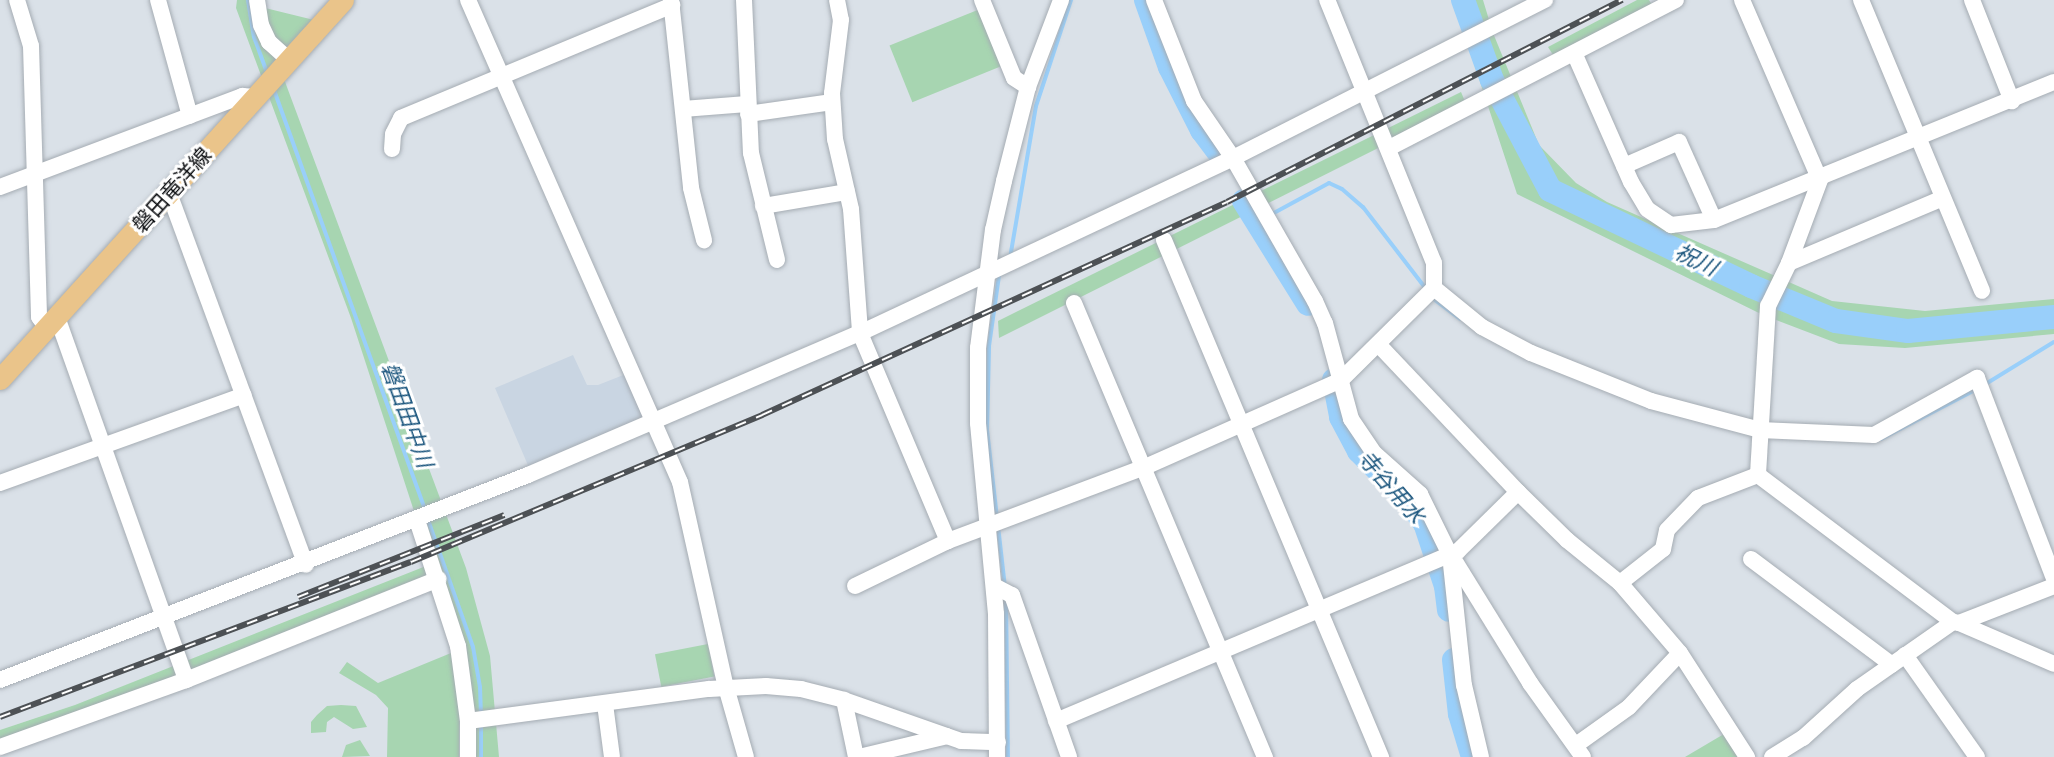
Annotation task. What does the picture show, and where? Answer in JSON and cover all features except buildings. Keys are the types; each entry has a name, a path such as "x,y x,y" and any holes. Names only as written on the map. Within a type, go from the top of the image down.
{"main road":[{"name":"磐田竜洋線","path":"0,379 343,0"}],"street":[{"path":"17,0 31,46 39,317 52,322 104,446 186,680"},
{"path":"158,0 190,116"},
{"path":"257,0 261,25 269,42 290,61"},
{"path":"468,0 680,482 726,687 746,757"},
{"path":"744,0 748,109 763,206 777,260"},
{"path":"837,0 841,20 832,102 847,192 860,333 948,541"},
{"path":"982,0 1014,78 1028,87"},
{"path":"468,721 605,705 726,687 801,689 844,700 947,736 979,743 997,750 994,586 978,423 978,348 995,220 1028,87 1061,0"},
{"path":"1154,0 1194,101 1233,158 1315,301 1352,419 1361,435 1374,453 1420,494 1450,555 1530,683 1579,751 1629,707 1680,653"},
{"path":"855,586 948,541 1145,467 1341,380 1434,288 1434,263 1327,0"},
{"path":"0,680 306,565 860,333 986,276 1233,158 1545,0"},
{"path":"1389,148 1575,55 1676,0"},
{"path":"1742,0 1820,180 1789,263 1768,306 1758,475"},
{"path":"1861,0 1982,291"},
{"path":"1972,0 2012,101"},
{"path":"392,149 393,134 401,118 671,3 691,188 704,240"},
{"path":"1575,55 1624,166 1647,209 1671,225 1714,220 1820,180 2054,82"},
{"path":"0,187 242,96 256,97"},
{"path":"682,109 748,109 832,102"},
{"path":"1624,166 1679,142 1714,220"},
{"path":"763,206 847,192"},
{"path":"169,193 306,565"},
{"path":"1789,263 1943,198"},
{"path":"1164,240 1381,757"},
{"path":"1434,288 1482,327 1531,353 1651,401 1761,430 1874,435 1977,378 2054,579"},
{"path":"1074,303 1145,467 1265,757"},
{"path":"1378,344 1518,492 1567,540 1620,583 1680,653 1747,757"},
{"path":"0,483 244,395"},
{"path":"1620,583 1663,549 1667,530 1698,498 1758,475"},
{"path":"1758,475 1956,623 2054,664"},
{"path":"1056,721 1450,555 1518,492"},
{"path":"417,520 439,579 458,646 468,721 468,757"},
{"path":"1450,555 1464,685 1480,757"},
{"path":"1750,559 1898,660 1977,757"},
{"path":"0,747 186,680 439,579"},
{"path":"994,586 1012,595 1069,757"},
{"path":"1772,757 1803,738 1857,689 1956,623 2054,586"},
{"path":"844,700 857,757 947,736"},
{"path":"605,705 612,757"}],"shaded area":[{"path":"573,355 587,385 598,385 626,374 647,421 530,470 495,388"}],"green space":[{"path":"237,0 257,0 257,6 314,20 281,71 466,568 490,656 499,757 468,757 458,646 351,318 236,8"},
{"path":"1453,0 1483,0 1493,33 1539,145 1576,183 1607,202 1832,301 1925,311 2054,299 2054,334 1905,348 1839,344 1763,315 1517,194"},
{"path":"1637,0 1649,0 1652,5 1555,58 1548,47"},
{"path":"985,7 1008,64 912,102 890,46"},
{"path":"1461,92 1466,104 999,338 998,321"},
{"path":"426,566 429,583 0,746 0,730 75,705"},
{"path":"708,644 714,676 661,687 655,654"},
{"path":"451,653 460,699 459,757 387,757 388,708 376,695 339,673 347,662 378,683"},
{"path":"327,706 356,706 367,727 353,729 334,717 327,722 326,732 311,733 311,722 317,715"},
{"path":"1729,731 1745,757 1685,757"},
{"path":"360,740 370,756 342,757 346,745"}],"waterway":[{"name":"磐田田中川","path":"248,0 254,37 267,72"},
{"path":"1010,258 1036,106 1071,0"},
{"name":"寺谷用水","path":"1146,0 1170,67 1202,130 1222,157"},
{"name":"祝川","path":"1463,0 1492,80 1550,190 1751,286 1836,321 1908,331 2054,317"},
{"name":"磐田田中川","path":"274,90 425,510"},
{"path":"1272,214 1329,183 1342,189 1363,207 1427,290"},
{"name":"寺谷用水","path":"1244,201 1308,304"},
{"path":"997,518 987,430 989,346 999,276"},
{"path":"1431,297 1460,319"},
{"path":"1984,385 2054,342"},
{"name":"寺谷用水","path":"1334,380 1341,417 1359,451 1408,500 1425,523 1446,586 1449,610"},
{"path":"1881,439 1975,390"},
{"name":"磐田田中川","path":"428,520 473,647 480,687 481,714"},
{"path":"998,526 1005,587"},
{"path":"1006,600 1008,757"},
{"name":"寺谷用水","path":"1454,660 1460,714 1473,757"},
{"name":"磐田田中川","path":"481,725 481,757"}],"railway":[{"path":"0,717 411,562 762,415 1227,202 1622,0"},
{"path":"298,597 504,515"}]}
